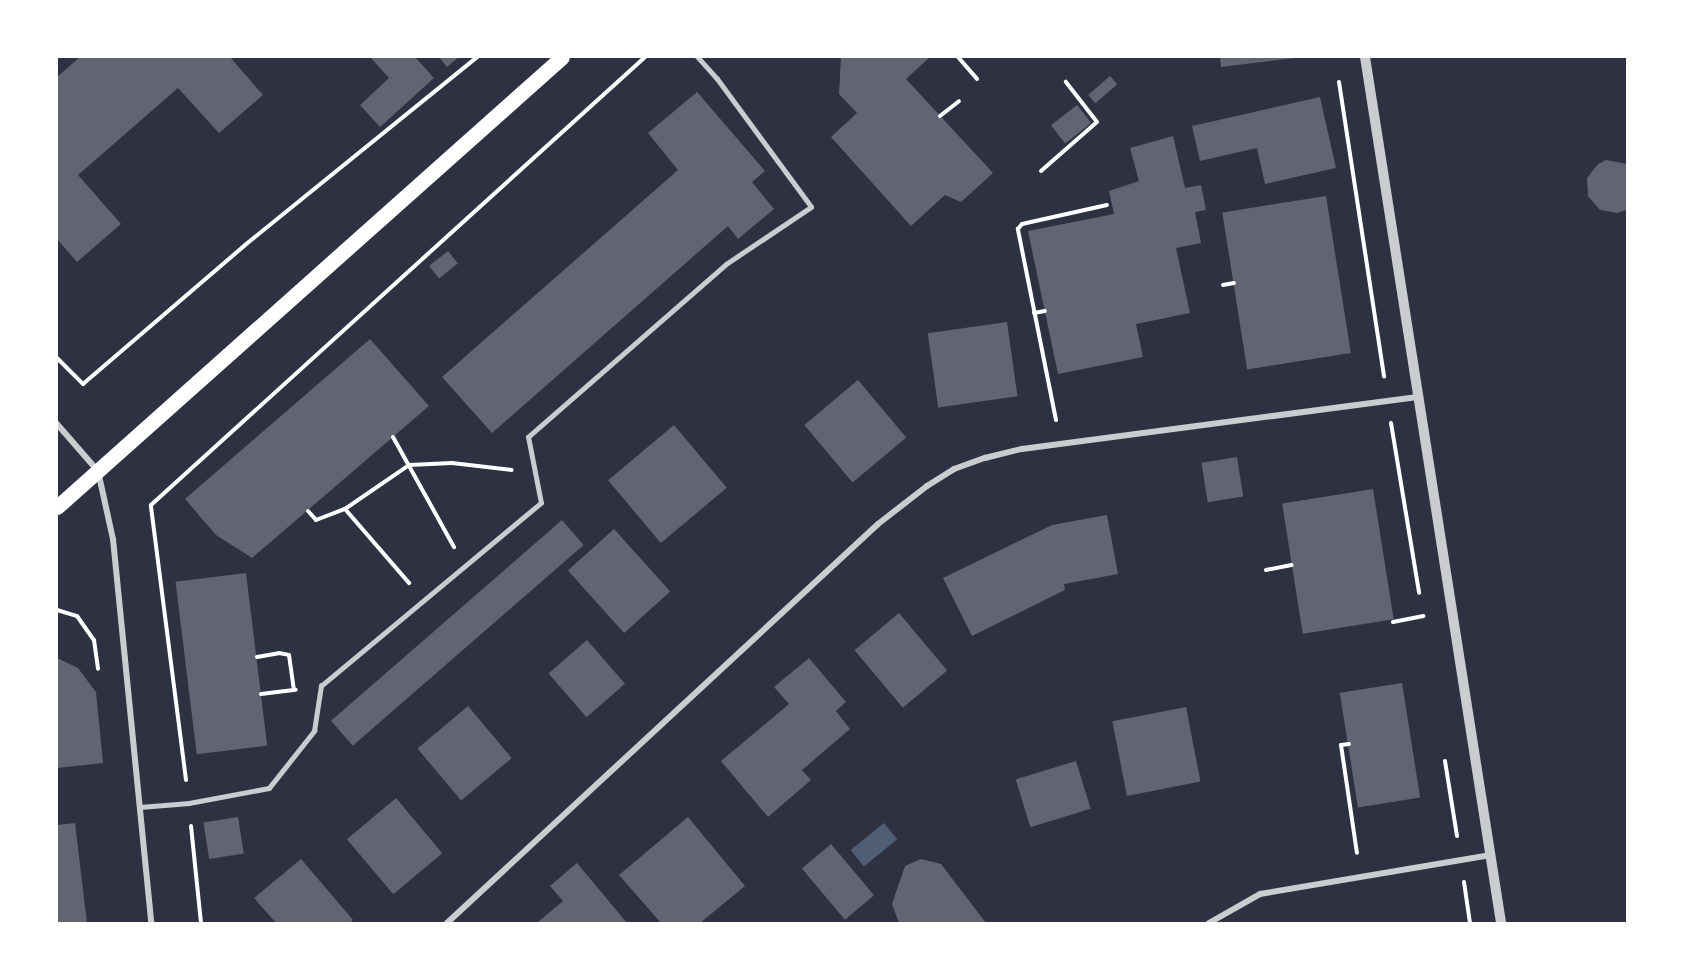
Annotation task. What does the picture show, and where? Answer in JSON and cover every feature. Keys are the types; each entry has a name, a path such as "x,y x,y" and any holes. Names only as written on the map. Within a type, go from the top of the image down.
{"main road":[{"path":"57,507 562,57"}],"street":[{"path":"1365,57 1502,923"},
{"path":"447,923 903,503 954,469 1012,451 1418,397"},
{"path":"57,424 98,471 113,539 151,923"},
{"path":"1209,923 1260,894 1491,855"}],"lane":[{"path":"140,807 189,803 269,788 314,731 321,686 541,503 528,438 726,264 812,207 717,79 697,57"}],"path":[{"path":"57,358 83,384 245,245 477,57"},
{"path":"201,923 189,803 151,505 645,57"},
{"path":"958,57 977,79"},
{"path":"1339,80 1425,626"},
{"path":"1041,171 1098,122 1066,82"},
{"path":"940,116 959,101"},
{"path":"1061,444 1018,229 1022,224 1107,205"},
{"path":"1223,285 1234,283"},
{"path":"1034,313 1045,311"},
{"path":"393,437 465,566"},
{"path":"308,511 316,520 345,509 409,465 452,463 535,474"},
{"path":"345,509 424,599"},
{"path":"1266,570 1293,565"},
{"path":"57,610 77,616 94,640 99,672"},
{"path":"1393,621 1423,616"},
{"path":"257,657 279,653 289,656 294,690"},
{"path":"261,694 321,686"},
{"path":"1349,744 1341,745 1361,878"},
{"path":"1445,759 1470,923"}],"water":[{"path":"884,823 897,839 864,866 851,850"}],"building":[{"path":"80,57 230,57 263,95 219,133 178,88 78,175 121,224 77,262 57,239 57,77"},
{"path":"370,57 415,57 434,78 380,127 360,105 389,78"},
{"path":"439,57 459,57 447,67"},
{"path":"841,57 930,57 906,79 993,173 961,202 945,195 911,226 831,137 857,113 839,94"},
{"path":"1220,57 1295,57 1295,58 1221,67"},
{"path":"1110,76 1117,84 1095,103 1088,95"},
{"path":"697,92 765,171 752,182 774,209 738,239 728,226 492,433 442,377 678,170 648,133"},
{"path":"1320,97 1336,168 1265,184 1257,148 1200,161 1192,126"},
{"path":"1077,105 1091,123 1065,143 1051,125"},
{"path":"1173,136 1185,188 1201,185 1206,210 1195,212 1201,243 1176,248 1190,313 1136,324 1143,357 1058,374 1028,231 1114,214 1109,191 1139,181 1130,148"},
{"path":"1606,160 1627,164 1626,210 1617,213 1600,210 1588,196 1587,178 1598,164"},
{"path":"1326,196 1351,353 1247,369 1222,212"},
{"path":"448,251 458,264 439,278 429,266"},
{"path":"1007,322 1017,396 938,407 928,333"},
{"path":"370,339 429,406 252,558 216,535 185,499"},
{"path":"858,380 906,437 853,482 804,425"},
{"path":"674,425 727,488 661,543 608,480"},
{"path":"1237,457 1243,497 1208,502 1201,463"},
{"path":"1373,489 1394,619 1303,634 1282,503"},
{"path":"1107,515 1118,574 1064,584 1065,590 972,636 943,578 1052,525"},
{"path":"562,520 584,545 353,746 331,721"},
{"path":"614,529 670,591 624,633 568,570"},
{"path":"246,573 267,746 197,754 176,582"},
{"path":"899,613 947,670 903,708 855,650"},
{"path":"587,640 625,684 587,717 549,673"},
{"path":"57,658 78,668 96,692 103,763 57,768"},
{"path":"809,658 846,702 836,711 850,729 802,770 811,780 768,817 721,761 789,704 774,687"},
{"path":"1402,683 1420,798 1358,807 1340,693"},
{"path":"468,706 512,758 461,801 417,748"},
{"path":"1186,707 1201,782 1127,796 1112,721"},
{"path":"1076,761 1091,809 1030,827 1016,779"},
{"path":"396,798 442,853 393,894 347,839"},
{"path":"238,817 244,854 209,859 203,822"},
{"path":"688,817 745,886 700,923 661,923 619,875"},
{"path":"75,823 87,923 57,923 57,825"},
{"path":"831,844 874,895 845,920 802,868"},
{"path":"301,859 353,920 350,923 276,923 254,898"},
{"path":"921,859 941,864 986,923 899,923 892,904 905,866"},
{"path":"577,863 627,923 537,923 563,901 550,886"}]}
